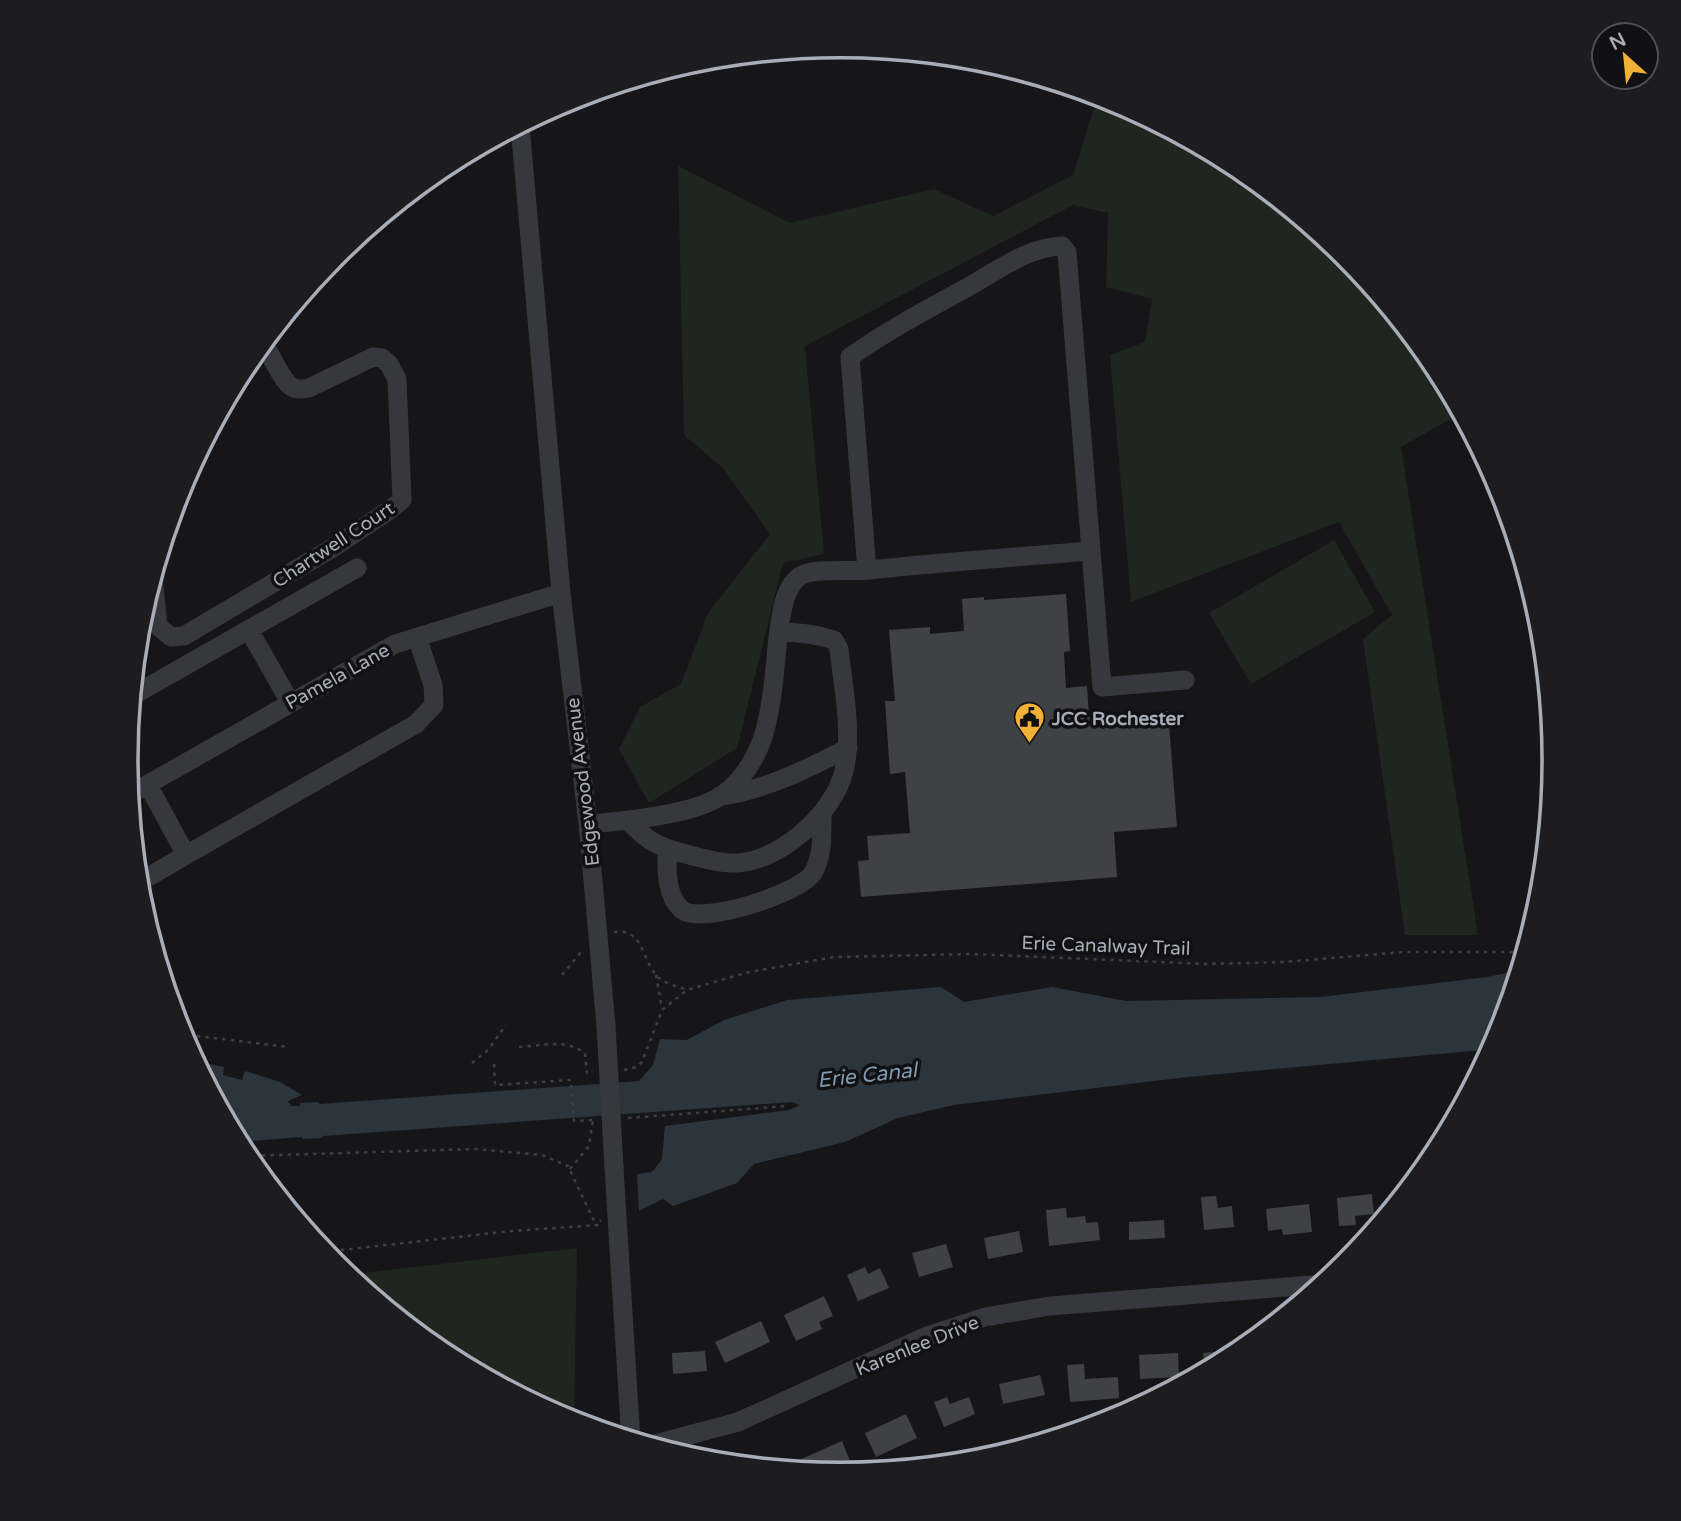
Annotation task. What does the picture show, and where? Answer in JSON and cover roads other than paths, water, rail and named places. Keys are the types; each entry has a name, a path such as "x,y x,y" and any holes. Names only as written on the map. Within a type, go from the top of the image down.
{"street":[{"name":"Edgewood Avenue","path":"521,135 561,593 588,824 606,1026 630,1431"},
{"path":"867,570 850,357 883,333 1021,257 1062,246 1067,252 1102,687 1185,680"},
{"name":"Chartwell Court","path":"156,604 158,626 171,637 184,636 334,547 402,500 397,379 389,364 382,358 373,357 300,390 292,388 286,381 269,352"},
{"path":"721,796 738,780 752,761 763,737 786,596 800,577 810,572 867,570 1091,551"},
{"path":"142,690 357,568"},
{"name":"Pamela Lane","path":"139,790 380,651 561,593"},
{"path":"249,629 290,702"},
{"path":"629,822 651,841 667,848 729,863 742,863 777,849 801,834 822,815 844,774 848,748 839,649 834,640 806,633 779,632"},
{"path":"148,877 416,724 434,705 433,685 417,637"},
{"path":"588,824 629,822 700,806 721,796 762,788 848,748"},
{"path":"148,785 186,855"},
{"path":"667,848 667,875 671,895 683,911 696,915 746,907 781,895 806,881 819,860 822,815"},
{"name":"Karenlee Drive","path":"667,1441 738,1422 928,1336 985,1317 1050,1306 1308,1285"}],"water":[{"name":"Erie Canal","path":"1510,972 1480,1050 1188,1077 954,1105 898,1118 845,1142 754,1164 737,1183 673,1206 663,1199 639,1211 637,1174 652,1172 662,1159 665,1126 789,1110 800,1105 792,1102 250,1141 207,1063 224,1067 223,1075 242,1080 245,1071 280,1082 302,1095 288,1101 291,1106 300,1106 300,1103 320,1104 639,1081 653,1065 660,1039 687,1040 724,1020 787,1000 941,987 964,1002 1052,987 1126,1001 1321,997"}],"place":[{"name":"JCC Rochester","path":"1029,745"}]}
